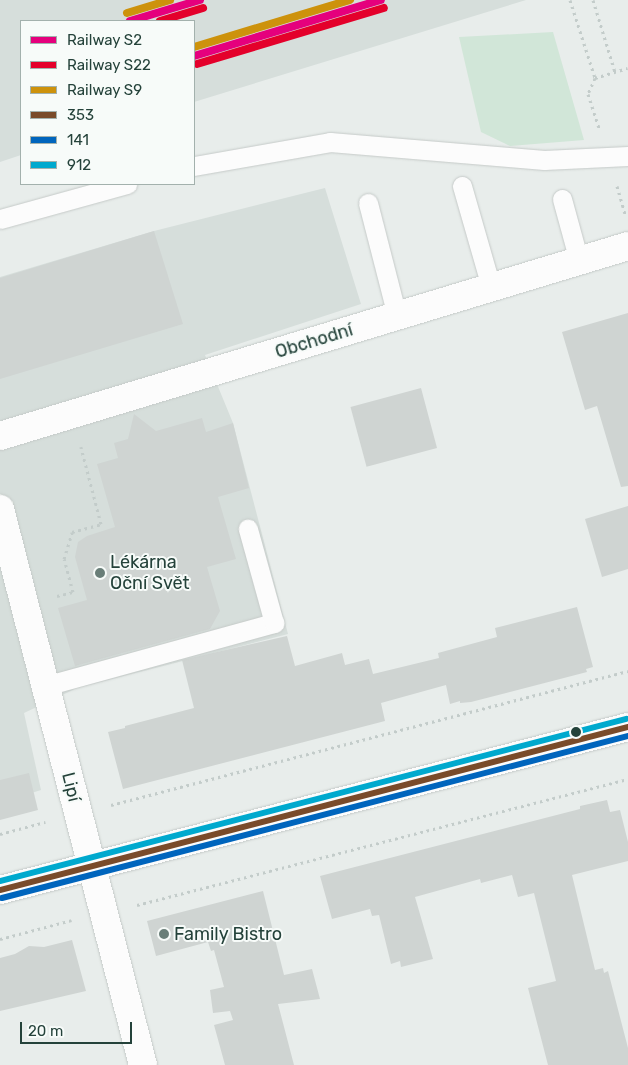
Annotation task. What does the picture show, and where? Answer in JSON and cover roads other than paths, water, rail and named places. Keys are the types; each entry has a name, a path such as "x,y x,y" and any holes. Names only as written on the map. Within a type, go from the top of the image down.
{"street":[{"name":"Obchodní","path":"0,436 628,246"},
{"name":"Lipí","path":"0,509 4,545 24,604 143,1065"},
{"path":"0,890 628,727"}],"lane":[{"path":"195,166 330,142 544,160 628,156"},
{"path":"0,218 124,185"},
{"path":"462,186 491,287"},
{"path":"562,199 579,261"},
{"path":"368,203 397,316"},
{"path":"45,686 274,623 248,529"}],"rail line":[{"name":"S9","path":"127,13 170,0"},
{"name":"S2","path":"133,20 200,0"},
{"name":"S9","path":"195,47 350,0"},
{"name":"S2","path":"195,56 381,0"},
{"name":"S22","path":"163,20 203,8"},
{"name":"S22","path":"197,64 384,8"}],"place":[{"name":"Lékárna Oční Svět","path":"100,573"},
{"name":"Family Bistro","path":"164,934"}]}
